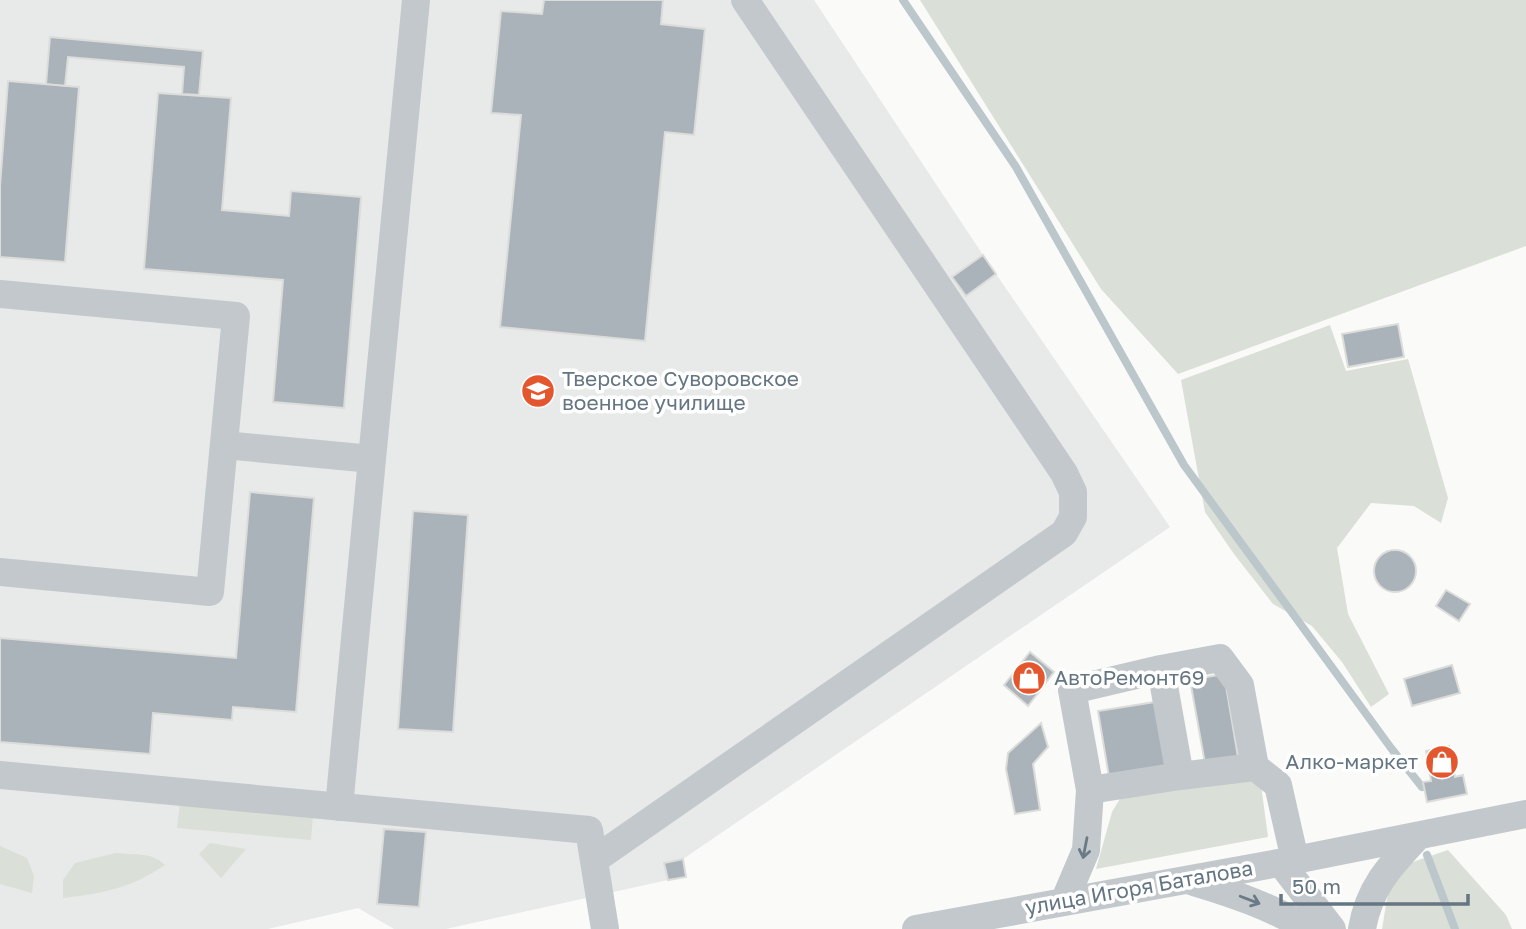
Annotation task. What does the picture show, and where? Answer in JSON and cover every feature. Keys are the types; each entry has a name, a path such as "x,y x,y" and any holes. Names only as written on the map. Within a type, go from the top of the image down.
{"street":[{"path":"339,807 416,0"},
{"path":"594,860 1065,533 1073,517 1073,492 1064,473 745,0"},
{"path":"0,293 236,316 210,592 0,572"},
{"path":"224,445 372,459"},
{"path":"1064,902 1086,850 1090,790 1072,690 1220,658 1240,685 1255,767 1278,785 1288,862 1332,929"},
{"path":"1161,669 1180,776"},
{"path":"1090,790 1255,767"},
{"path":"0,775 589,830 605,929"},
{"name":"улица Игоря Баталова","path":"916,929 1188,881 1526,814"},
{"path":"1362,929 1369,901 1380,879 1418,836"},
{"path":"1188,881 1262,904 1308,929"}],"shaded area":[{"name":"Тверское Суворовское военное училище","path":"0,0 814,0 983,255 1170,527 683,859 665,863 668,880 446,929 394,929 358,908 268,929 0,929"},
{"path":"920,0 1526,0 1526,246 1178,374 1101,289"},
{"path":"1330,325 1346,371 1408,359 1448,498 1441,523 1414,506 1371,503 1337,548 1348,614 1389,694 1371,707 1342,662 1312,626 1273,604 1205,512 1181,380"},
{"path":"1246,774 1261,785 1268,837 1096,869 1112,812 1121,797"},
{"path":"180,802 313,815 311,840 177,828"},
{"path":"210,843 246,849 221,878 199,854"},
{"path":"0,846 27,858 34,876 32,893 0,884"},
{"path":"1448,850 1506,915 1512,929 1382,929 1388,893 1407,864"},
{"path":"116,853 149,856 165,865 122,887 63,898 63,880 75,863"}],"building":[{"path":"544,0 663,0 661,24 705,29 694,135 665,132 645,341 500,327 521,115 491,113 501,11 542,14"},
{"path":"50,37 203,51 199,95 182,94 184,67 68,57 65,86 46,84"},
{"path":"8,81 79,87 65,262 0,257 0,186"},
{"path":"158,93 231,98 222,210 289,216 291,191 361,197 344,408 273,402 283,280 144,269"},
{"path":"983,255 996,274 966,296 952,277"},
{"path":"1398,324 1404,357 1348,367 1342,334"},
{"path":"250,492 314,498 296,712 233,707 232,720 153,713 150,754 0,742 0,638 236,658"},
{"path":"413,511 468,515 453,732 398,729"},
{"path":"1395,550 1410,556 1416,571 1410,586 1395,592 1380,586 1374,571 1380,556"},
{"path":"1446,590 1470,604 1459,621 1436,606"},
{"name":"АвтоРемонт69","path":"1030,652 1054,672 1028,706 1004,685"},
{"path":"1452,665 1460,693 1412,706 1404,679"},
{"path":"1224,674 1239,763 1206,769 1190,680"},
{"path":"1155,702 1166,766 1109,777 1098,711"},
{"path":"1041,723 1048,747 1033,764 1040,810 1015,814 1006,769 1008,753"},
{"path":"1449,746 1455,777 1463,775 1467,794 1427,802 1423,782 1431,781 1426,751"},
{"path":"384,829 426,832 419,907 377,904"},
{"path":"683,859 686,877 668,880 664,863"}],"waterway":[{"path":"903,0 1016,167 1184,465 1422,787"},
{"path":"1427,855 1455,929"}],"place":[{"name":"Тверское Суворовское военное училище","path":"538,391"},
{"name":"АвтоРемонт69","path":"1029,678"},
{"name":"Алко-маркет","path":"1442,762"}]}
